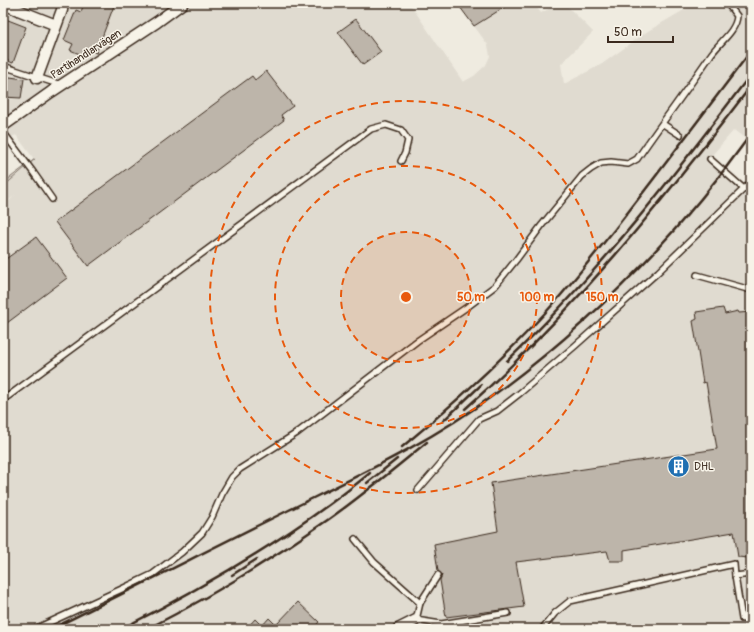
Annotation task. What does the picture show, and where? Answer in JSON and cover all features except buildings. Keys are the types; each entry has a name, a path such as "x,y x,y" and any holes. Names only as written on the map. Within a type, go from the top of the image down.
{"street":[{"path":"37,78 63,3"},
{"name":"Partihandlarvägen","path":"3,126 183,3"},
{"path":"3,4 56,25"},
{"path":"398,629 416,620"}],"lane":[{"path":"35,629 153,574 182,552 202,533 212,517 222,494 232,477 240,469 297,433 417,341 495,286 582,176 601,163 611,162 628,164 634,162 663,124 710,54 736,24 737,16 727,3"},
{"path":"3,66 61,85"},
{"path":"663,124 680,135"},
{"path":"3,400 371,129 386,125 401,130 408,140 405,153 401,160"},
{"path":"3,132 52,199"},
{"path":"710,159 744,189"},
{"path":"418,490 479,419 498,410 576,345 658,272 751,182"},
{"path":"697,275 751,290"},
{"path":"354,539 374,562 420,603"},
{"path":"542,629 555,613 570,601 734,564 742,619 751,619"},
{"path":"736,576 751,574"},
{"path":"438,575 420,603 416,620 441,624 508,612"}],"shaded area":[{"path":"3,3 411,3 410,4 463,82 474,76 486,65 490,56 488,45 457,3 533,3 541,13 560,3 564,3 593,32 561,64 564,84 602,64 648,31 696,3 751,3 751,143 734,130 706,162 749,192 751,189 751,629 3,629 3,207 15,195 3,205 3,187 34,159 16,135 3,141"},
{"path":"35,159 3,187 3,183"}],"railway":[{"path":"402,447 440,415 512,348 555,302 615,229 751,51"},
{"path":"507,361 573,294 635,222 694,149 751,74"},
{"path":"465,409 543,334 616,255 751,86"},
{"path":"51,629 395,456 421,442 471,411 567,337 601,306 695,207 751,134"},
{"path":"443,421 481,385"},
{"path":"147,629 217,591 285,549 329,519 427,442"},
{"path":"367,483 397,459"},
{"path":"121,629 186,595 250,558 341,496 370,473"},
{"path":"232,575 257,559"}],"place":[{"name":"DHL","path":"678,466"}]}
